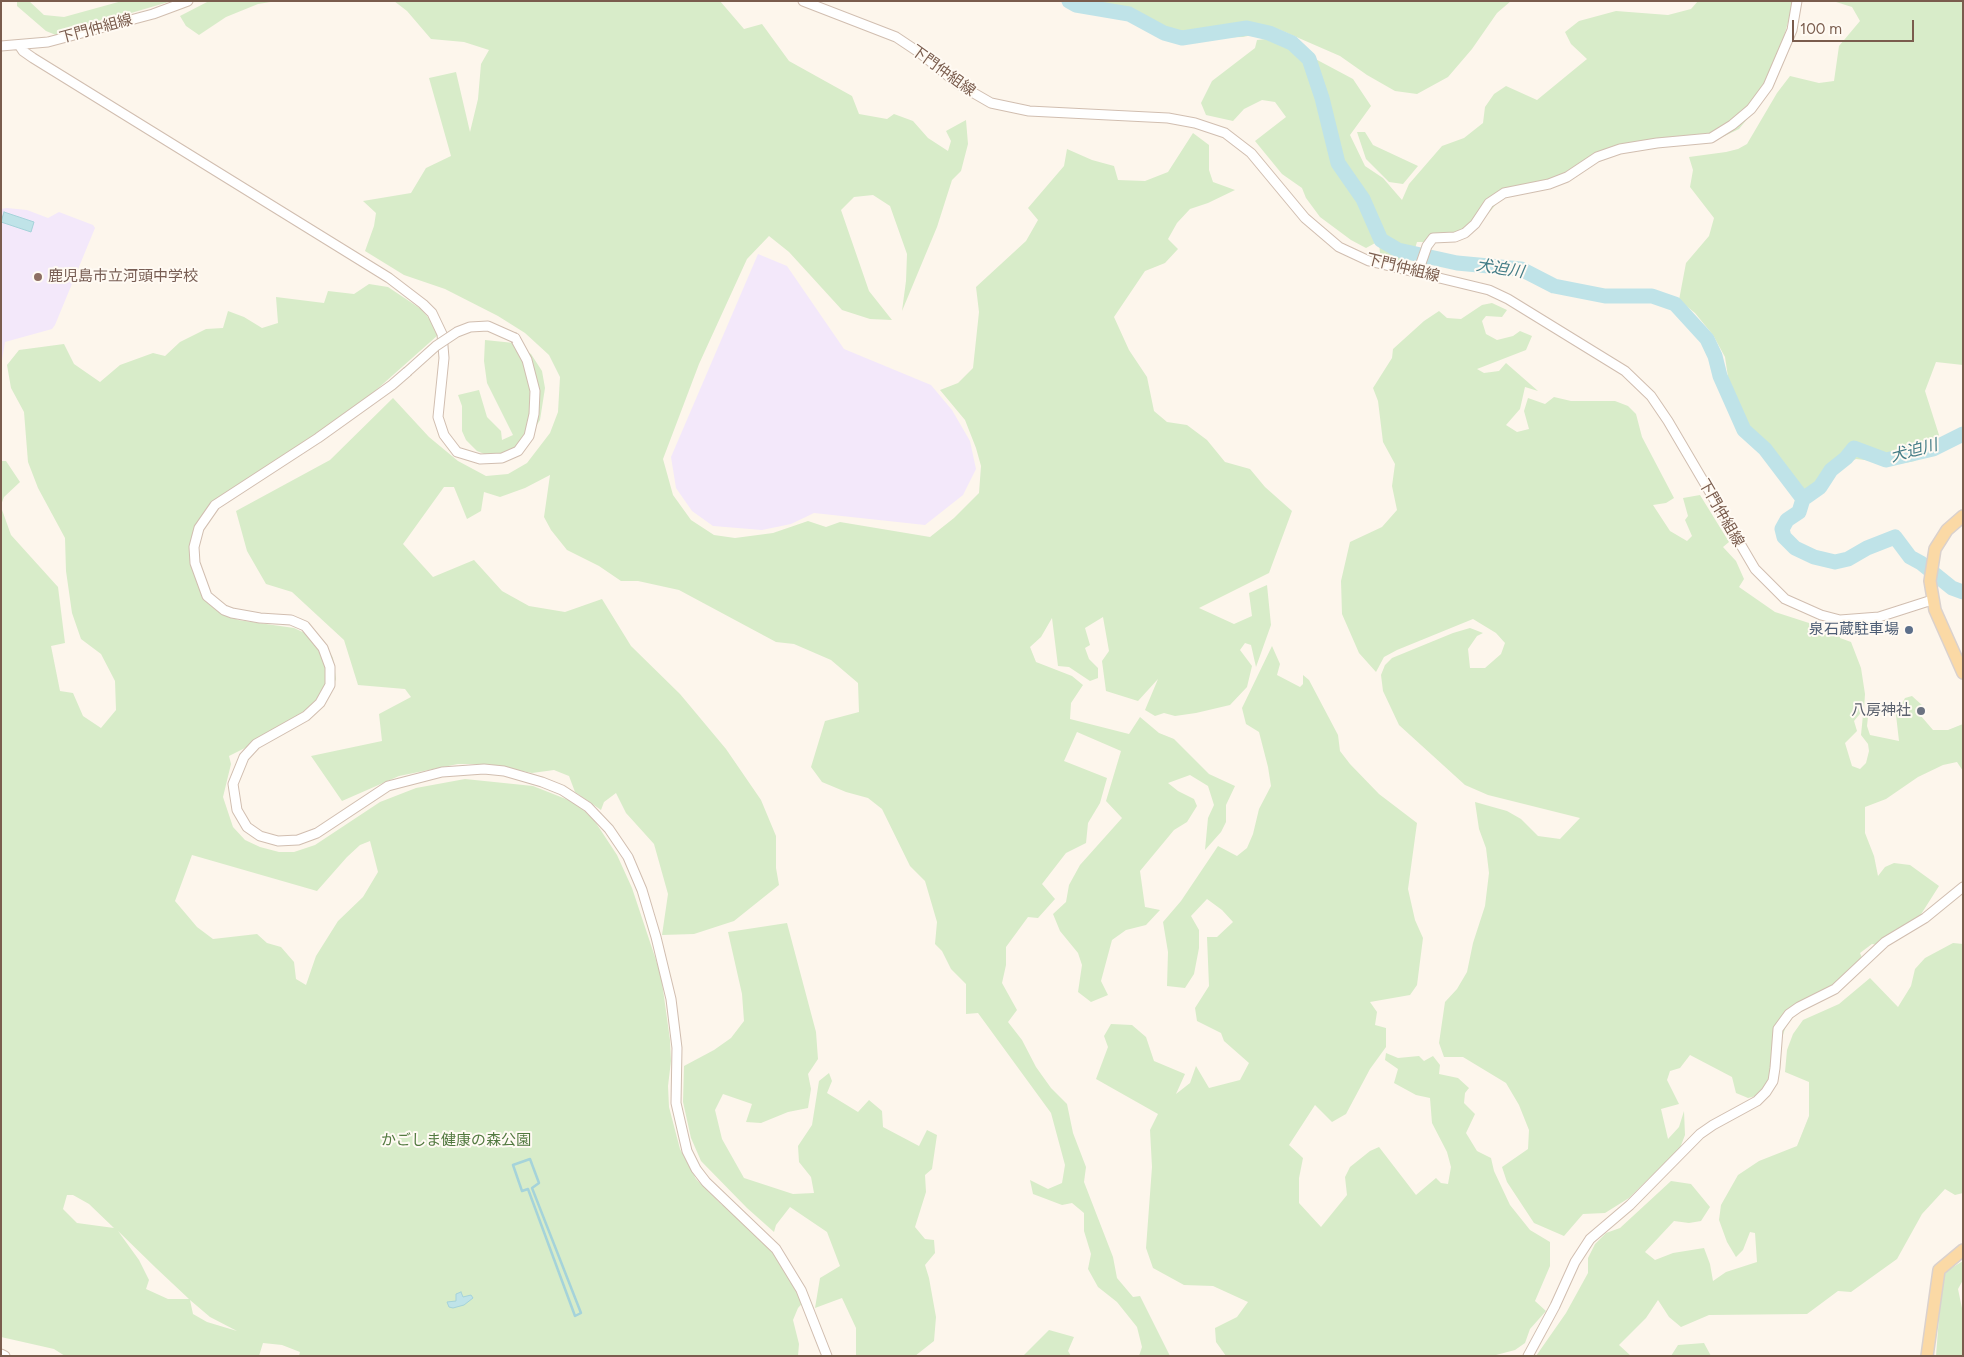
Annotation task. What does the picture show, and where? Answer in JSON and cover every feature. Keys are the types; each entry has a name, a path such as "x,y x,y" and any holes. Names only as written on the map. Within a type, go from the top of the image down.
{"main road":[{"path":"1963,516 1941,538 1932,562 1930,581 1932,600 1963,673"},
{"path":"1927,1356 1939,1270 1963,1250"}],"street":[{"name":"下門仲組線","path":"1,46 48,42 188,1"},
{"name":"下門仲組線","path":"803,1 896,37 920,53 958,84 991,103 1029,111 1168,118 1195,123 1225,133 1252,153 1305,218 1327,240 1354,255 1471,284 1508,299 1614,364 1638,383 1651,396 1668,421 1744,554 1762,578 1785,598 1821,615 1840,620 1879,617 1932,600"},
{"path":"1418,272 1427,246 1433,238 1455,237 1465,233 1475,224 1489,203 1511,190 1549,184 1566,177 1597,157 1620,149 1657,143 1699,141 1721,133 1751,109 1768,86 1792,30 1797,1"},
{"path":"19,44 23,51 32,58 389,278 424,304 432,313 442,334 444,358 438,417 444,435 457,452 480,459 502,458 518,451 529,436 534,414 535,391 527,360 516,338 488,326 470,327 457,332 436,346 385,391 216,505 199,528 194,547 194,563 207,596 224,610 260,618 291,620 305,626 323,648 330,667 330,685 320,703 306,716 256,744 244,757 233,784 237,810 247,827 260,836 278,841 298,840 309,837 330,825 388,786 435,773 478,770 504,771 523,775 562,790 588,807 609,829 628,857 642,890 656,937 672,999 676,1048 676,1103 686,1151 706,1182 776,1249 802,1290 827,1356"},
{"path":"1528,1356 1555,1306 1578,1256 1590,1238 1630,1205 1700,1134 1757,1101 1766,1092 1773,1081 1778,1029 1789,1014 1799,1006 1835,989 1885,942 1925,918 1963,887"}],"shaded area":[{"name":"鹿児島市立河頭中学校","path":"1,209 27,210 48,218 59,212 93,225 95,228 52,329 5,342 2,360 2,394"},
{"path":"758,254 787,266 844,349 931,385 952,410 970,441 976,469 963,495 925,525 814,513 791,524 762,530 713,526 692,511 676,488 671,457"}],"green space":[{"path":"17,1 29,1 44,15 64,17 122,1 172,1 56,35 46,31 17,6"},
{"path":"209,1 277,1 258,4 226,17 199,35 186,26 180,16"},
{"path":"394,1 720,1 744,29 762,24 789,61 852,96 859,114 887,119 894,114 913,121 928,138 948,151 951,141 946,131 966,120 968,144 961,171 952,180 937,227 902,311 907,254 890,206 873,195 854,197 841,210 869,291 892,320 870,319 842,310 789,252 769,236 747,259 699,364 663,459 673,495 691,520 714,535 735,538 773,533 808,521 826,527 840,522 930,537 954,518 979,493 981,466 976,448 965,420 940,390 958,383 973,368 979,312 976,287 1026,241 1038,220 1028,208 1064,166 1067,149 1092,160 1114,166 1118,180 1145,181 1168,172 1193,133 1209,145 1209,170 1213,182 1235,190 1190,209 1177,223 1168,239 1178,249 1165,263 1145,271 1114,317 1129,350 1147,377 1154,411 1167,422 1187,425 1207,440 1225,462 1250,469 1265,487 1292,511 1269,573 1199,608 1234,624 1252,616 1249,593 1267,585 1271,625 1256,667 1251,645 1245,643 1240,650 1252,666 1247,687 1230,705 1196,713 1175,716 1164,713 1155,716 1145,710 1158,679 1138,701 1106,691 1102,661 1109,651 1103,617 1085,628 1090,645 1085,648 1089,659 1098,668 1098,678 1090,681 1069,667 1058,666 1052,618 1041,637 1030,647 1036,662 1072,676 1083,685 1071,703 1070,719 1129,734 1140,717 1159,733 1174,739 1209,774 1235,786 1226,805 1226,822 1221,832 1205,850 1208,818 1214,805 1208,786 1190,775 1168,783 1178,791 1194,799 1197,806 1187,822 1174,830 1140,871 1145,907 1160,910 1146,925 1126,930 1112,940 1101,981 1108,995 1091,1002 1078,992 1082,965 1078,953 1060,931 1053,914 1066,902 1069,885 1080,865 1122,818 1106,801 1121,751 1077,732 1064,761 1107,778 1100,803 1088,823 1086,843 1066,853 1042,884 1055,899 1038,918 1028,917 1006,947 1006,965 1002,983 1017,1010 1008,1022 1022,1040 1036,1067 1051,1088 1067,1104 1073,1133 1086,1167 1084,1182 1113,1257 1117,1278 1133,1297 1140,1296 1170,1356 1139,1356 1142,1347 1137,1327 1117,1302 1098,1287 1088,1269 1091,1254 1084,1231 1084,1213 1072,1203 1062,1205 1033,1194 1030,1180 1048,1189 1062,1183 1065,1165 1051,1113 978,1013 966,1014 966,984 951,969 942,951 935,944 937,922 925,881 910,866 882,809 868,798 846,792 822,782 811,767 825,721 859,712 858,683 831,660 794,644 776,642 679,590 638,581 621,581 599,566 567,550 551,530 544,517 550,475 525,488 500,497 484,492 481,511 467,519 454,487 444,487 403,544 433,577 474,560 502,591 529,606 565,612 602,599 631,646 680,694 726,749 761,800 776,836 776,868 779,885 734,921 694,934 662,935 668,894 654,844 626,813 616,793 604,802 601,810 575,792 569,776 554,770 532,773 488,764 458,764 399,776 342,801 311,756 382,741 379,714 411,697 405,689 358,685 344,640 292,592 266,584 247,551 236,511 330,460 393,398 429,437 458,461 486,476 508,474 527,463 550,433 558,412 560,377 549,355 525,333 498,316 445,289 404,275 365,251 374,226 376,213 363,201 411,193 426,168 451,156 429,78 456,72 470,132 478,99 481,64 489,50 464,42 431,39 407,11"},
{"path":"1067,1 1511,1 1497,13 1472,49 1448,77 1417,94 1395,91 1367,75 1340,56 1278,29 1243,37 1198,38 1097,11 1080,10"},
{"path":"1698,1 1794,1 1773,75 1757,107 1739,129 1712,142 1609,150 1570,176 1504,195 1476,228 1434,242 1417,242 1412,258 1400,264 1380,254 1379,241 1366,248 1351,240 1320,217 1306,198 1302,188 1282,174 1255,141 1286,117 1275,102 1262,100 1244,109 1233,121 1206,115 1201,103 1212,81 1255,48 1257,40 1276,38 1353,79 1371,106 1350,135 1365,166 1383,178 1402,200 1409,184 1442,146 1464,138 1483,123 1485,107 1494,94 1506,86 1537,100 1587,59 1571,44 1565,32 1579,21 1616,11 1668,15 1691,9"},
{"path":"1809,1 1963,1 1963,365 1936,362 1925,391 1939,435 1915,461 1899,464 1856,459 1834,470 1821,493 1812,498 1802,495 1785,468 1763,445 1742,433 1742,410 1727,404 1728,377 1725,357 1713,335 1695,313 1679,300 1686,263 1709,236 1714,218 1690,187 1693,170 1689,157 1726,152 1747,144 1777,93 1790,76 1819,83 1834,81 1839,46 1860,21 1852,7 1836,2"},
{"path":"1357,132 1365,132 1373,145 1418,166 1403,184 1389,182 1366,159"},
{"name":"かごしま健康の森公園","path":"369,284 388,287 421,309 431,321 438,335 311,448 221,505 209,518 200,534 193,572 203,598 218,610 238,620 294,628 324,642 333,658 336,679 330,694 311,715 229,756 231,764 223,797 233,827 245,840 260,847 279,852 294,852 315,845 380,802 416,788 465,779 533,786 576,803 594,820 617,855 632,888 661,975 670,1040 669,1107 680,1149 696,1179 721,1204 758,1229 778,1248 798,1276 809,1296 798,1308 793,1320 799,1344 798,1356 299,1356 300,1352 282,1345 263,1343 259,1356 65,1356 54,1349 1,1337 1,507 11,535 58,587 65,643 51,646 60,691 73,693 83,716 101,728 116,710 115,681 101,654 81,639 72,613 66,571 65,538 38,488 28,462 24,412 11,388 7,365 19,350 64,344 74,364 100,382 120,365 153,353 165,356 180,342 206,329 223,328 228,311 244,317 262,328 278,323 276,297 324,303 328,291 354,294","holes":["370,841 378,872 363,897 338,921 316,956 306,985 296,979 294,962 281,947 267,943 257,934 213,939 197,927 175,901 192,855 317,891 360,845","67,1195 73,1195 89,1204 114,1228 77,1223 63,1209","118,1231 189,1299 168,1299 146,1289 149,1280 139,1260","190,1300 210,1317 237,1331 207,1322 193,1314"]},
{"path":"1492,303 1507,310 1502,317 1486,316 1482,321 1486,334 1497,340 1513,336 1520,331 1532,336 1526,350 1477,369 1484,373 1499,371 1506,363 1538,391 1525,387 1520,409 1506,425 1517,432 1529,429 1524,411 1528,398 1545,404 1554,397 1571,401 1615,401 1628,406 1636,414 1642,437 1674,498 1666,503 1653,505 1670,531 1687,541 1692,536 1685,520 1688,516 1683,498 1700,495 1729,542 1723,547 1736,561 1744,579 1739,587 1775,612 1840,633 1840,638 1851,642 1861,668 1865,694 1864,709 1854,721 1857,731 1845,743 1852,766 1860,769 1866,763 1869,751 1868,744 1861,735 1863,715 1868,717 1867,726 1870,735 1899,741 1896,715 1905,698 1912,696 1923,706 1921,716 1933,730 1948,730 1963,724 1963,771 1957,762 1943,765 1918,777 1886,799 1865,807 1865,833 1874,856 1878,876 1885,867 1894,863 1910,865 1939,886 1918,919 1885,946 1872,944 1860,953 1866,967 1841,990 1800,1010 1794,1015 1786,1026 1766,1085 1756,1096 1748,1098 1736,1093 1732,1077 1690,1055 1680,1068 1670,1071 1667,1080 1679,1104 1661,1109 1668,1139 1679,1127 1684,1111 1685,1135 1680,1148 1629,1198 1605,1213 1583,1214 1564,1236 1534,1223 1507,1182 1502,1167 1528,1149 1529,1130 1519,1105 1506,1083 1463,1057 1444,1057 1439,1043 1445,1002 1457,989 1467,972 1473,943 1485,906 1489,873 1486,848 1479,829 1475,802 1507,811 1521,819 1538,836 1560,839 1580,818 1488,795 1465,785 1399,725 1383,691 1381,675 1385,665 1392,658 1470,628 1483,633 1477,636 1468,649 1470,668 1485,668 1501,654 1505,643 1496,633 1473,619 1384,657 1376,672 1359,653 1342,614 1341,581 1350,542 1382,527 1397,510 1392,486 1395,464 1383,442 1378,401 1373,388 1392,358 1393,349 1424,321 1439,311 1447,318 1461,319 1482,305"},
{"path":"485,340 514,343 531,354 542,371 545,388 540,420 518,449 507,454 487,455 477,451 466,440 462,431 462,406 458,395 479,390 487,417 501,431 502,440 513,435 487,383 484,361"},
{"path":"1,461 6,461 20,482 4,497 1,505"},
{"path":"1272,646 1280,664 1277,675 1300,687 1303,684 1303,675 1309,680 1338,735 1340,751 1379,794 1417,823 1408,889 1415,920 1423,938 1417,985 1410,995 1370,1002 1377,1012 1375,1025 1386,1028 1386,1047 1370,1069 1346,1114 1332,1122 1315,1105 1289,1145 1303,1158 1299,1178 1299,1203 1321,1227 1347,1195 1345,1177 1350,1167 1370,1151 1379,1147 1416,1195 1436,1178 1441,1183 1448,1184 1451,1167 1447,1152 1432,1123 1430,1098 1416,1095 1394,1083 1398,1069 1385,1060 1386,1053 1398,1058 1419,1056 1424,1061 1433,1056 1440,1065 1439,1074 1458,1078 1469,1088 1465,1093 1464,1103 1475,1114 1466,1133 1477,1151 1491,1158 1494,1171 1510,1205 1530,1230 1550,1242 1550,1266 1535,1301 1546,1311 1530,1329 1525,1343 1515,1350 1496,1355 1476,1356 1226,1356 1216,1342 1215,1328 1237,1317 1248,1302 1213,1286 1184,1285 1153,1268 1146,1248 1152,1167 1150,1130 1158,1114 1096,1079 1108,1047 1104,1036 1111,1024 1132,1025 1146,1037 1154,1061 1185,1074 1176,1094 1190,1083 1196,1066 1209,1088 1240,1080 1249,1063 1224,1041 1221,1033 1197,1021 1195,1008 1209,986 1207,937 1217,937 1233,922 1222,910 1207,899 1191,916 1199,930 1199,948 1194,974 1185,988 1167,986 1168,952 1163,922 1181,901 1218,846 1237,856 1247,848 1253,834 1259,809 1271,786 1259,732 1246,724 1242,708"},
{"path":"787,923 816,1032 818,1059 808,1074 811,1089 808,1108 788,1112 761,1123 746,1122 752,1104 723,1094 715,1110 722,1139 744,1178 793,1194 814,1193 811,1177 799,1162 798,1146 812,1125 819,1081 829,1073 832,1081 827,1093 858,1112 869,1100 882,1111 883,1127 919,1146 927,1130 937,1135 932,1169 925,1175 926,1192 915,1227 925,1239 934,1240 935,1253 925,1265 936,1317 934,1341 915,1356 856,1356 856,1328 842,1298 815,1308 820,1278 840,1266 827,1232 790,1207 776,1225 774,1232 747,1208 701,1161 691,1138 683,1102 684,1066 714,1050 731,1038 744,1021 742,994 728,932"},
{"path":"1953,943 1963,944 1963,1193 1955,1195 1945,1189 1922,1214 1897,1259 1851,1292 1838,1291 1807,1314 1709,1315 1681,1327 1669,1317 1658,1300 1646,1318 1619,1345 1631,1356 1536,1356 1566,1313 1588,1273 1588,1258 1595,1244 1606,1233 1620,1228 1671,1181 1691,1184 1710,1207 1701,1221 1689,1223 1674,1221 1645,1252 1655,1260 1673,1253 1704,1248 1710,1264 1713,1281 1726,1272 1757,1262 1755,1233 1750,1232 1743,1250 1736,1257 1727,1242 1719,1220 1721,1205 1738,1175 1759,1161 1797,1146 1809,1116 1809,1082 1785,1072 1787,1050 1793,1034 1803,1020 1839,1004 1870,978 1898,1007 1911,986 1915,969 1925,958"},
{"path":"1963,1261 1963,1280 1958,1289 1963,1313 1963,1356 1936,1356 1942,1278 1948,1270"},
{"path":"1049,1330 1074,1337 1068,1351 1071,1356 1023,1356"},
{"path":"1704,1343 1711,1356 1671,1356 1678,1345"}],"water":[{"path":"4,212 34,222 31,232 1,222"},
{"path":"461,1292 463,1297 471,1295 473,1298 464,1305 453,1308 449,1307 447,1302 456,1301 456,1294"}],"waterway":[{"name":"犬迫川","path":"1069,1 1076,5 1129,14 1164,33 1182,38 1247,28 1269,33 1292,43 1309,59 1322,98 1338,163 1363,199 1381,240 1398,250 1457,263 1521,269 1554,286 1605,296 1652,296 1675,304 1707,339 1715,356 1720,376 1744,430 1765,449 1803,499"},
{"name":"犬迫川","path":"1803,499 1820,487 1831,470 1846,458 1854,448 1886,460 1933,449 1963,434"},
{"path":"1803,499 1799,512 1787,520 1782,529 1784,537 1795,548 1814,557 1835,562 1848,559 1867,548 1895,537 1910,557 1921,563 1952,588 1963,592"},
{"path":"530,1159 539,1183 532,1188 581,1313 575,1316 528,1189 522,1191 513,1165 530,1159"}],"place":[{"name":"鹿児島市立河頭中学校","path":"38,277"},
{"name":"泉石蔵駐車場","path":"1909,630"},
{"name":"八房神社","path":"1921,711"}]}
